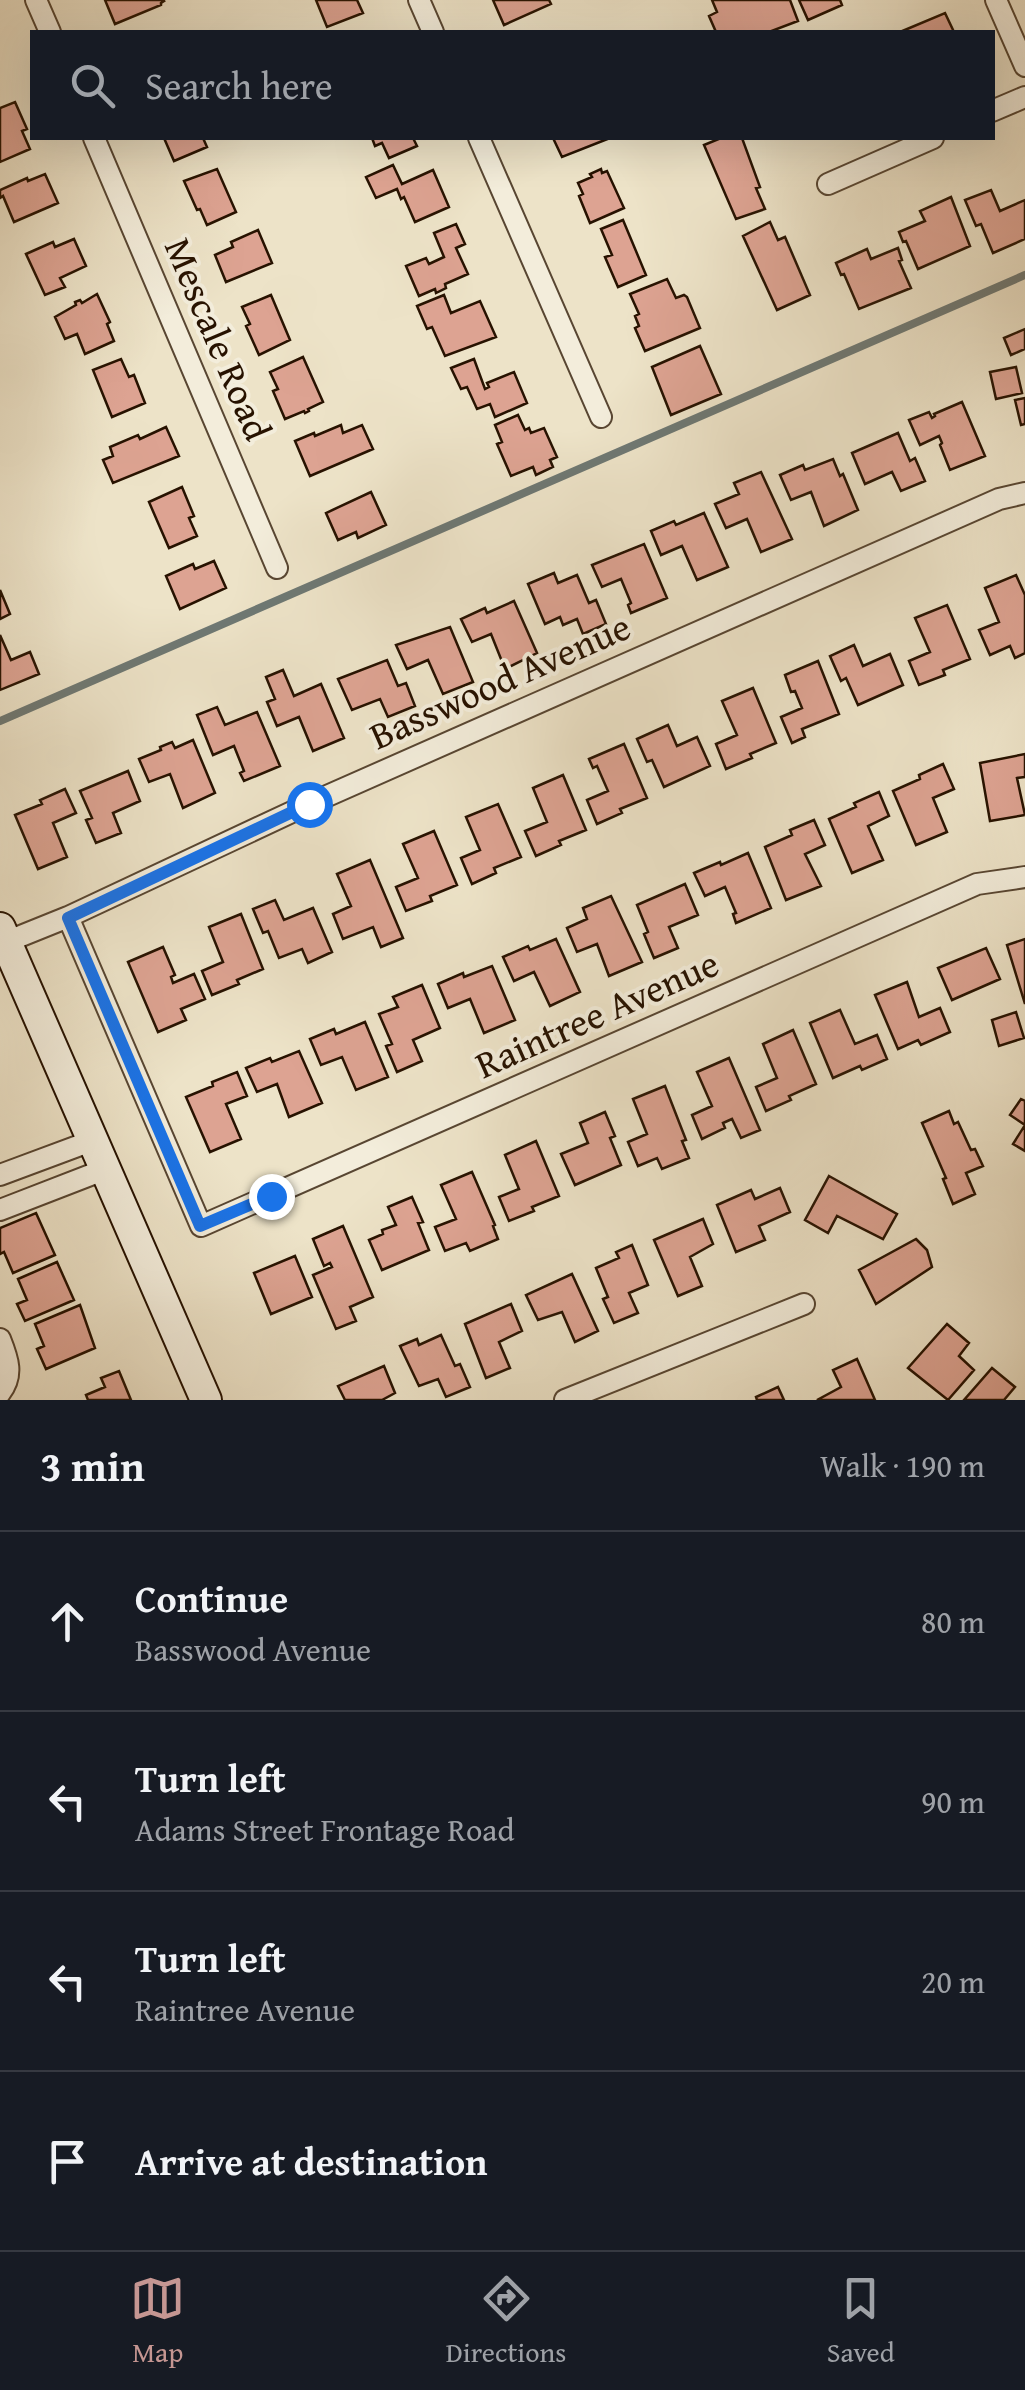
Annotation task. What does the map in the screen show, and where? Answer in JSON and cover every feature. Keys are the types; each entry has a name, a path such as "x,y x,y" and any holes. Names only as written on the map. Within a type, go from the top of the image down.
{"main road":[{"path":"3,935 206,1400"}],"street":[{"path":"36,0 49,30"},
{"path":"419,0 432,30"},
{"path":"996,0 1025,66"},
{"path":"995,110 1025,97"},
{"name":"Mescale Road","path":"95,140 276,568"},
{"path":"480,140 601,417"},
{"path":"828,184 928,140"},
{"name":"Basswood Avenue","path":"3,935 68,918 309,804 998,499 1025,493"},
{"name":"Raintree Avenue","path":"68,918 200,1226 978,884 1025,877"},
{"path":"0,1175 94,1140"},
{"path":"0,1210 106,1169"},
{"path":"565,1400 804,1304"},
{"path":"0,1340 9,1361 4,1388"}],"building":[{"path":"105,0 163,0 164,1 115,24"},
{"path":"316,0 357,0 363,13 327,27"},
{"path":"493,0 549,0 551,4 504,25"},
{"path":"712,0 790,0 798,21 774,30 715,30 709,16 717,12"},
{"path":"799,0 840,0 842,5 808,20"},
{"path":"945,13 953,30 905,30"},
{"path":"15,102 27,129 22,131 30,149 0,162 0,108"},
{"path":"165,140 204,140 207,147 174,161"},
{"path":"373,140 414,140 417,146 389,158 382,143 375,146"},
{"path":"554,140 605,140 562,157"},
{"path":"716,140 743,140 765,209 736,219 704,145"},
{"path":"393,165 402,184 433,170 449,207 415,222 397,189 376,198 366,177"},
{"path":"217,169 236,212 207,225 184,181"},
{"path":"601,169 602,173 607,171 624,208 590,223 578,183"},
{"path":"45,174 58,203 14,222 3,196 0,198 0,190"},
{"path":"991,190 1000,211 1025,200 1025,239 993,253 965,200"},
{"path":"951,197 970,246 918,269 899,232 925,221 920,211"},
{"path":"623,220 646,275 618,287 605,257 612,255 601,229"},
{"path":"770,222 778,240 785,237 810,295 777,310 743,236"},
{"path":"456,224 465,244 456,248 468,274 445,284 446,288 436,293 435,289 419,296 406,266 426,258 429,264 444,257 434,233"},
{"path":"258,230 272,263 226,282 215,255 233,247 231,242"},
{"path":"74,239 86,266 60,278 65,287 45,295 26,254 53,242 55,247"},
{"path":"898,248 902,260 899,261 911,288 859,309 836,263 867,249 871,259"},
{"path":"667,279 676,298 687,297 700,328 645,351 635,328 639,326 635,316 639,314 630,294"},
{"path":"97,294 114,341 85,354 77,334 65,339 55,317 75,302 82,303"},
{"path":"271,295 290,340 259,355 242,307"},
{"path":"444,295 451,313 480,301 496,337 445,356 417,306"},
{"path":"1025,329 1025,349 1011,355 1004,338"},
{"path":"700,346 721,394 671,415 652,367"},
{"path":"303,357 323,402 285,419 270,372"},
{"path":"121,359 129,377 134,375 145,403 112,417 93,370"},
{"path":"474,359 485,389 489,387 487,383 514,372 527,403 495,417 490,404 477,409 467,387 461,389 451,368"},
{"path":"1016,367 1022,393 996,399 990,372"},
{"path":"1025,398 1025,424 1021,425 1015,400"},
{"path":"962,402 985,456 950,470 939,436 920,445 909,420 929,412 932,418"},
{"path":"518,415 525,430 529,428 531,433 544,428 557,457 550,460 553,467 536,475 533,467 511,476 497,444 502,442 495,425"},
{"path":"341,425 343,433 362,425 373,449 310,476 295,441"},
{"path":"166,427 179,456 113,483 103,460 113,456 110,447"},
{"path":"898,433 910,461 915,458 925,481 901,491 892,472 865,484 852,453"},
{"path":"833,459 858,510 824,526 811,492 791,500 780,475"},
{"path":"761,472 792,539 761,552 747,519 726,528 715,504 739,494 734,483"},
{"path":"182,487 197,536 169,548 149,502"},
{"path":"371,492 386,525 358,538 356,532 338,540 326,513"},
{"path":"704,513 728,567 697,580 682,546 661,555 651,531"},
{"path":"644,544 667,598 631,613 621,579 602,587 592,565"},
{"path":"214,561 226,588 180,609 166,576 193,564 195,569"},
{"path":"554,573 558,583 577,575 589,603 596,600 606,624 583,634 577,619 563,625 560,617 545,624 528,584"},
{"path":"1016,575 1025,595 1025,653 1015,658 1010,646 990,655 979,630 999,622 985,588"},
{"path":"0,590 10,614 0,619"},
{"path":"514,601 537,653 505,669 491,634 472,642 461,619"},
{"path":"947,605 970,659 919,685 909,661 930,652 915,618"},
{"path":"450,627 473,682 443,694 428,660 407,669 396,645"},
{"path":"0,635 11,660 30,652 39,674 0,690"},
{"path":"854,645 863,666 890,654 903,685 858,705 830,656"},
{"path":"387,660 398,686 406,683 415,706 388,717 380,699 352,710 338,679"},
{"path":"818,661 839,714 802,729 805,737 792,743 781,717 802,708 785,675"},
{"path":"283,670 294,696 321,684 344,738 313,751 299,717 277,726 267,702 275,699 266,677"},
{"path":"753,688 776,743 726,769 716,744 737,735 722,701"},
{"path":"217,707 225,725 257,712 280,766 244,781 234,746 213,755 197,715"},
{"path":"668,725 677,746 697,737 710,766 664,787 637,739"},
{"path":"193,740 215,793 183,808 170,774 149,782 139,759 172,742 175,748"},
{"path":"624,744 647,798 597,824 587,800 608,791 597,766 593,768 589,759"},
{"path":"1025,754 1025,777 1017,778 1025,815 990,821 980,763"},
{"path":"943,764 954,789 933,798 947,832 916,845 893,791"},
{"path":"128,771 140,801 113,813 121,833 96,843 86,820 92,818 80,791"},
{"path":"563,775 586,830 536,856 525,831 547,822 533,788"},
{"path":"65,789 76,813 53,823 67,857 38,869 15,815"},
{"path":"879,792 889,816 868,826 883,860 852,873 829,819"},
{"path":"498,804 521,857 494,868 496,873 472,884 461,858 480,850 466,817"},
{"path":"814,820 825,845 805,854 821,886 786,900 765,847"},
{"path":"434,831 457,885 406,911 396,887 418,878 403,844"},
{"path":"748,853 771,908 736,923 725,887 705,896 694,873"},
{"path":"370,860 403,938 381,947 373,927 343,939 333,914 351,906 337,874"},
{"path":"685,884 698,915 669,927 678,948 654,958 637,905"},
{"path":"611,896 642,962 609,976 597,944 577,952 567,928 587,919 583,908"},
{"path":"275,900 284,920 313,908 332,952 308,963 302,949 279,958 253,909"},
{"path":"241,914 263,969 212,995 202,971 223,962 209,927"},
{"path":"556,939 580,992 550,1006 534,972 514,981 503,957"},
{"path":"1025,939 1025,1004 1007,945"},
{"path":"163,947 175,975 171,977 173,983 194,974 205,999 181,1009 186,1020 158,1032 128,962"},
{"path":"986,948 1000,979 952,1000 938,968"},
{"path":"492,966 515,1020 484,1033 470,999 448,1008 438,984"},
{"path":"907,982 919,1017 940,1008 950,1032 921,1045 918,1040 898,1049 875,995"},
{"path":"422,985 440,1028 413,1040 422,1061 397,1072 386,1046 392,1044 379,1014 398,1007 393,997"},
{"path":"840,1010 855,1044 877,1035 887,1059 833,1078 810,1023"},
{"path":"1016,1012 1024,1038 999,1046 992,1020"},
{"path":"365,1022 388,1077 356,1090 342,1057 321,1065 310,1039"},
{"path":"793,1030 816,1084 766,1111 756,1087 777,1078 763,1044"},
{"path":"299,1051 322,1103 289,1117 277,1084 257,1092 246,1068"},
{"path":"729,1058 760,1130 741,1138 732,1119 723,1123 725,1128 702,1139 692,1115 712,1106 697,1072"},
{"path":"237,1072 247,1096 226,1104 241,1139 210,1152 186,1097"},
{"path":"665,1086 689,1158 662,1169 657,1158 638,1166 628,1142 647,1134 633,1099"},
{"path":"1021,1099 1025,1101 1025,1125 1010,1115"},
{"path":"949,1111 983,1166 966,1173 975,1194 953,1204 922,1123"},
{"path":"605,1112 621,1165 575,1185 561,1154 588,1143 580,1123"},
{"path":"1025,1125 1025,1151 1013,1144"},
{"path":"536,1141 559,1196 509,1221 499,1197 519,1189 505,1155"},
{"path":"472,1172 498,1239 470,1251 466,1243 445,1251 435,1227 456,1219 441,1185"},
{"path":"829,1176 897,1214 883,1239 837,1216 828,1233 805,1220"},
{"path":"780,1188 790,1212 759,1226 765,1240 736,1252 717,1205 751,1190 755,1199"},
{"path":"412,1197 429,1250 382,1270 369,1240 396,1225 388,1207"},
{"path":"36,1213 55,1255 13,1273 4,1252 0,1254 0,1228"},
{"path":"703,1219 713,1244 690,1257 702,1286 678,1296 654,1240"},
{"path":"343,1226 373,1297 350,1307 356,1321 336,1329 313,1275 332,1267 330,1263 324,1266 313,1239"},
{"path":"916,1239 927,1250 932,1267 876,1304 859,1270"},
{"path":"632,1245 648,1285 629,1293 638,1313 614,1323 596,1268 619,1258 616,1252"},
{"path":"295,1256 312,1297 271,1314 254,1273"},
{"path":"57,1262 74,1300 25,1321 17,1304 27,1300 18,1279"},
{"path":"572,1274 598,1331 575,1342 562,1312 538,1320 526,1295"},
{"path":"511,1304 522,1331 499,1342 510,1368 486,1378 465,1324"},
{"path":"80,1305 95,1348 46,1369 37,1349 44,1346 35,1324"},
{"path":"947,1324 969,1343 959,1356 974,1370 948,1400 908,1368"},
{"path":"441,1335 470,1387 446,1397 438,1379 419,1386 400,1346 417,1339 419,1345"},
{"path":"857,1359 875,1400 817,1400 841,1387 833,1370"},
{"path":"384,1366 395,1393 382,1400 345,1400 338,1386"},
{"path":"992,1368 1015,1387 1004,1400 964,1400"},
{"path":"119,1371 131,1400 88,1400 86,1395 105,1387 101,1378"},
{"path":"778,1387 784,1400 757,1400 756,1397"}],"waterway":[{"path":"0,721 1025,275"}],"route":[{"path":"271,1196 200,1226 68,918 309,804"}]}
